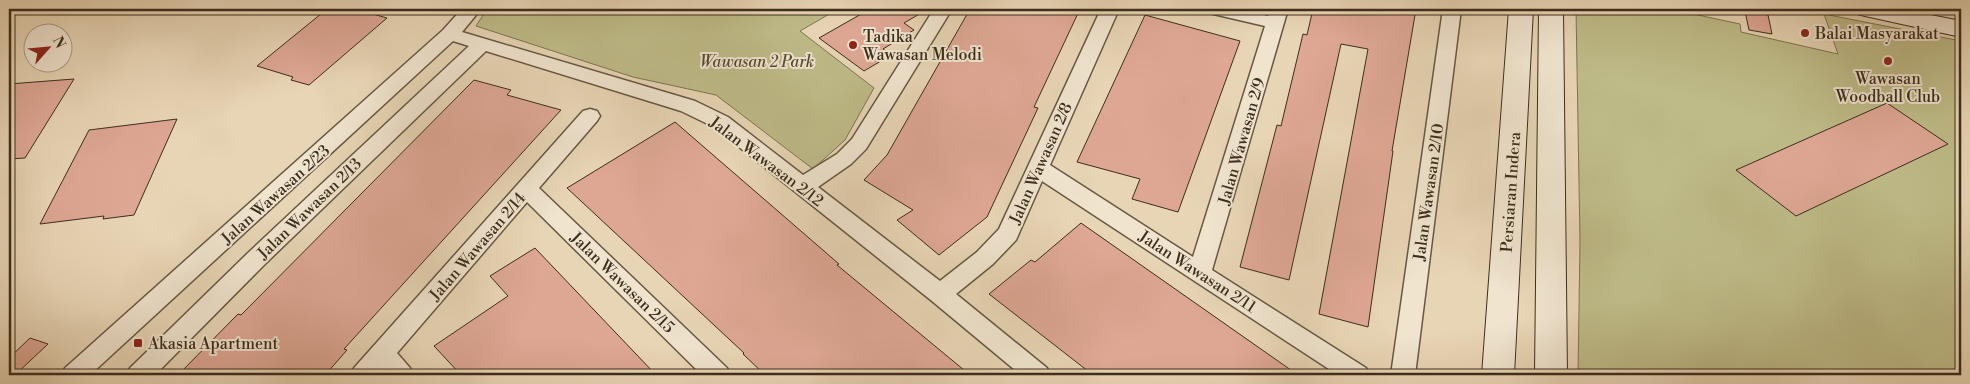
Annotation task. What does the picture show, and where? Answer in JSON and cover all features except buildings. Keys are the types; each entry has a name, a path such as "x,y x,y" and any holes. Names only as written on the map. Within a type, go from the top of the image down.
{"main road":[{"name":"Persiaran Indera","path":"1498,375 1521,9"},
{"path":"1551,9 1551,375"},
{"path":"1865,9 1961,29"},
{"path":"1943,9 1961,12"}],"street":[{"name":"Jalan Wawasan 2/23","path":"74,375 450,34 472,9"},
{"path":"802,186 844,158 859,144 943,9"},
{"name":"Jalan Wawasan 2/8","path":"940,294 985,258 1008,234 1110,9"},
{"path":"1215,9 1277,16"},
{"name":"Jalan Wawasan 2/10","path":"1403,375 1452,9"},
{"name":"Jalan Wawasan 2/9","path":"1200,273 1277,16"},
{"name":"Jalan Wawasan 2/12","path":"450,34 688,106 721,122 940,294 1038,375"},
{"name":"Jalan Wawasan 2/13","path":"139,375 257,258 482,44"},
{"name":"Jalan Wawasan 2/14","path":"363,375 590,116"},
{"name":"Jalan Wawasan 2/11","path":"1038,168 1357,375"},
{"name":"Jalan Wawasan 2/15","path":"527,189 718,375"},
{"path":"382,354 400,375"}],"green space":[{"name":"Wawasan 2 Park","path":"487,9 838,9 800,31 874,88 845,140 813,169 716,95 633,77 476,26"},
{"path":"1576,9 1670,9 1740,24 1741,32 1838,54 1824,14 1961,41 1961,375 1578,375 1580,241"}],"place":[{"name":"Balai Masyarakat","path":"1805,33"},
{"name":"Tadika Wawasan Melodi","path":"853,45"},
{"name":"Wawasan Woodball Club","path":"1888,61"},
{"name":"Akasia Apartment","path":"138,343"}]}
